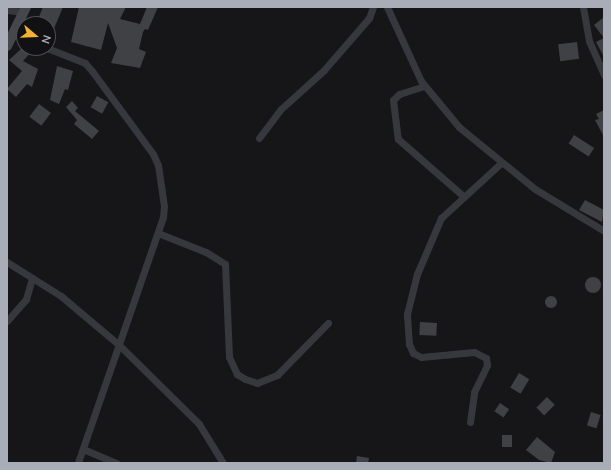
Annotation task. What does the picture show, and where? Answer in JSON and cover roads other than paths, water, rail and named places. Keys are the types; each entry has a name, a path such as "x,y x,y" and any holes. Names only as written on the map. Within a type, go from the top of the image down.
{"main road":[{"path":"7,46 14,35 25,9"}],"street":[{"path":"259,138 281,109 324,70 369,18 374,7"},
{"path":"387,7 424,86 459,127 500,163 570,213 604,231"},
{"path":"583,7 589,41 604,75"},
{"path":"7,10 25,9"},
{"path":"56,52 85,63 153,154 158,165 164,206 158,233 118,344 78,463"},
{"path":"424,86 399,94 393,100 398,139 463,196"},
{"path":"470,422 474,392 487,366 486,358 474,352 421,357 413,353 409,344 406,314 417,274 441,218 500,163"},
{"path":"158,233 206,252 225,264 229,357 238,374 245,379 256,383 277,375 328,324"},
{"path":"7,262 84,314 118,344 199,424 223,463"},
{"path":"7,321 26,299 32,278"},
{"path":"83,449 116,463"}]}
